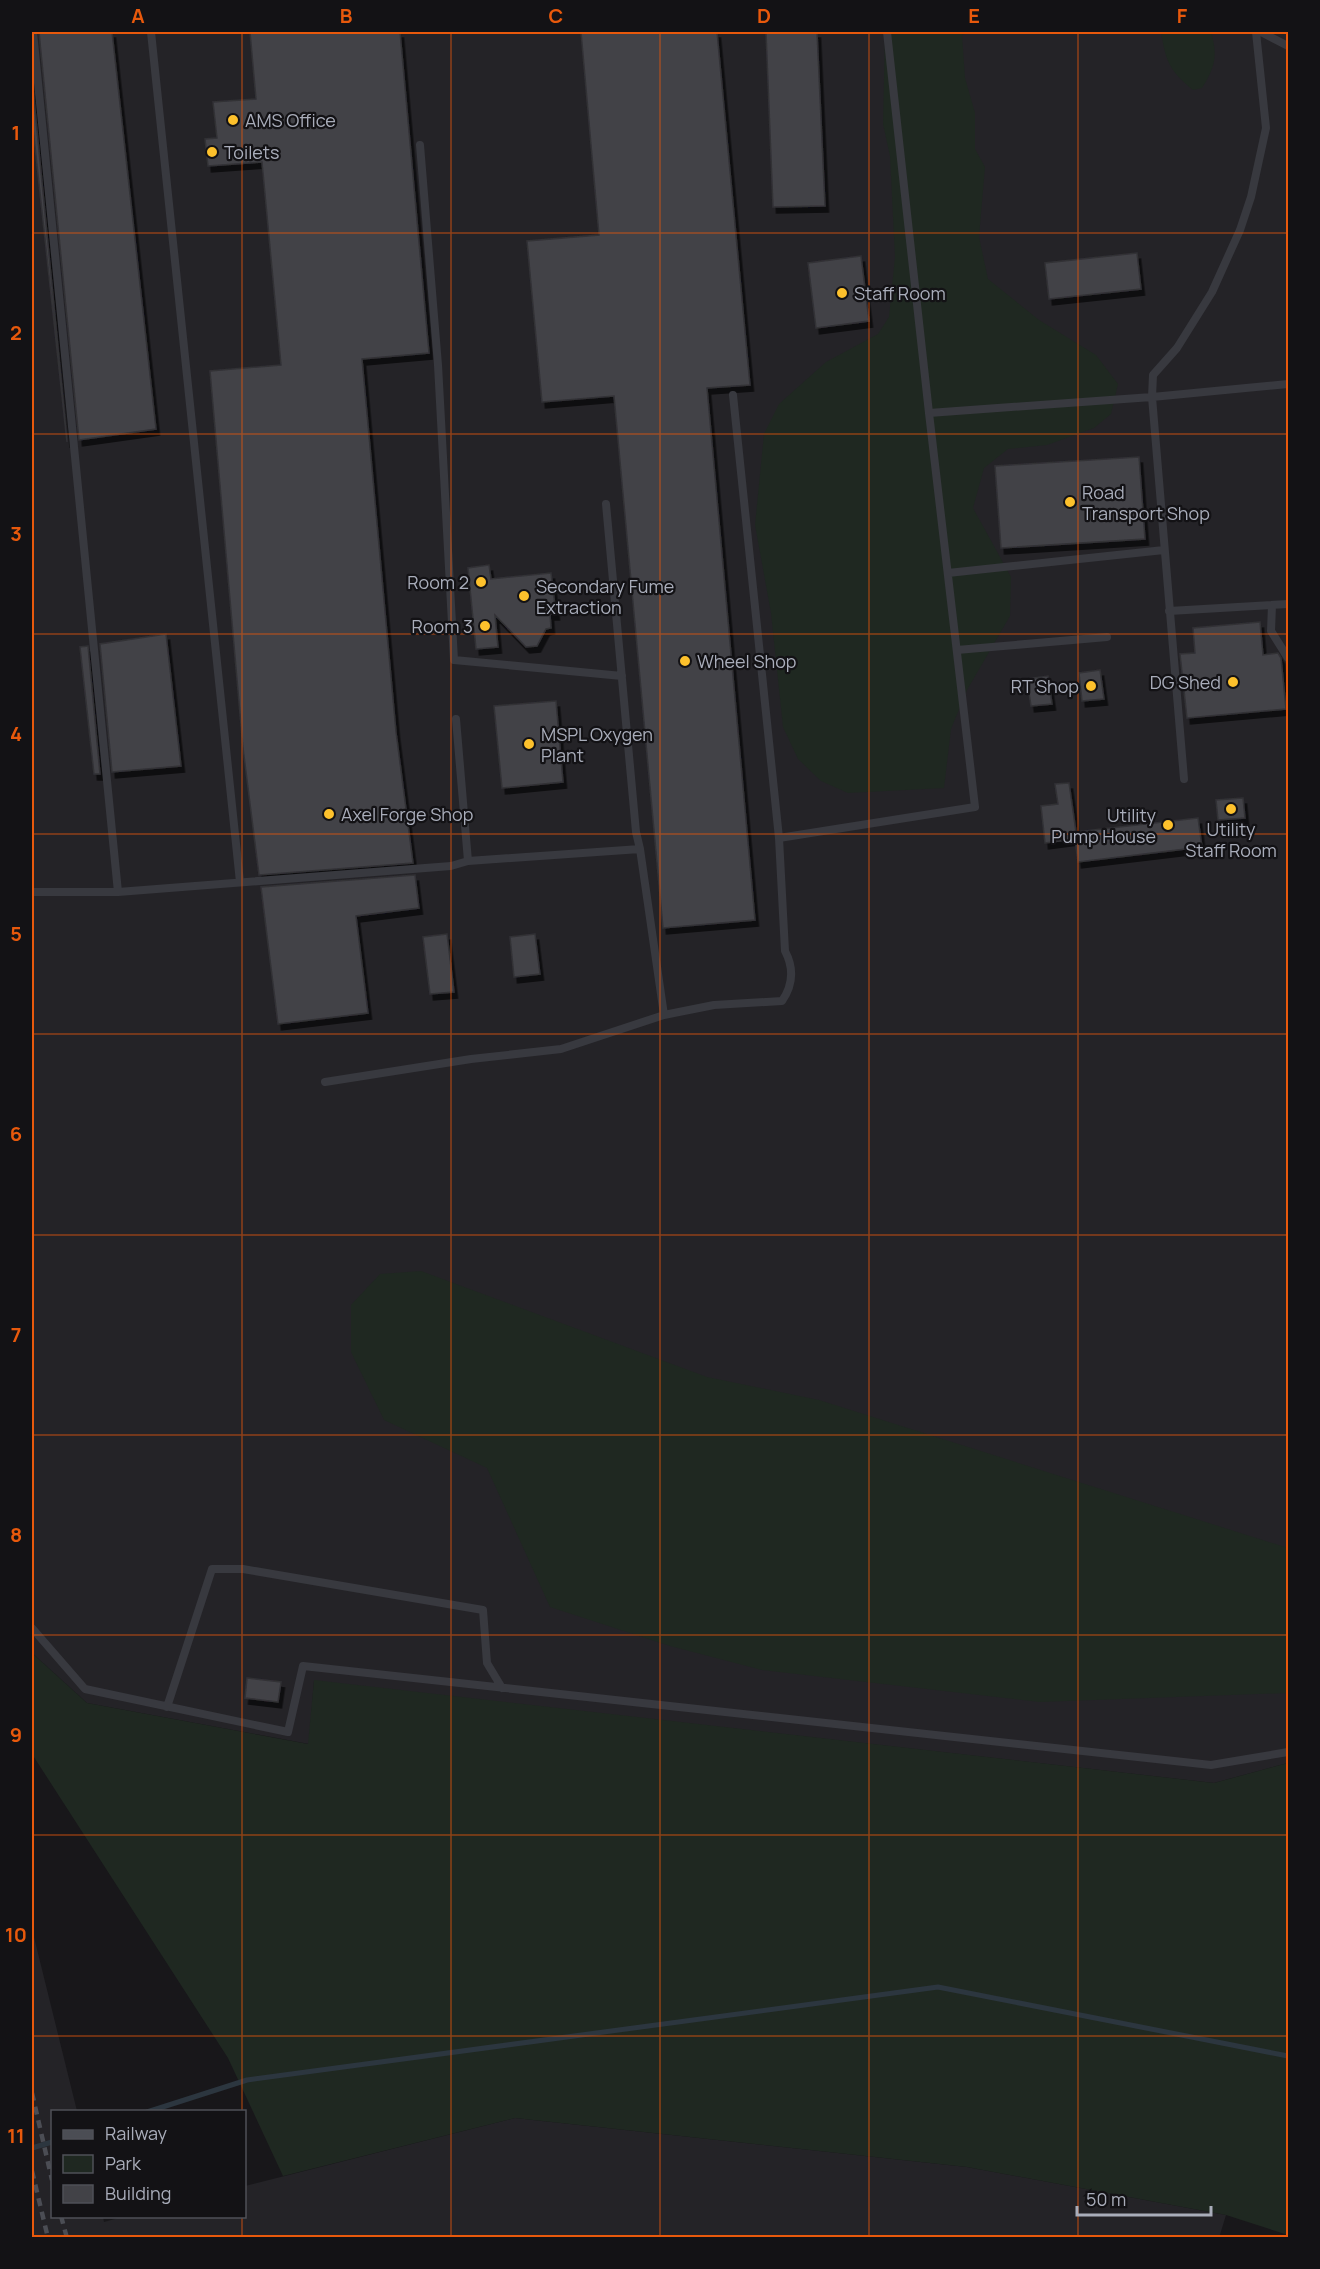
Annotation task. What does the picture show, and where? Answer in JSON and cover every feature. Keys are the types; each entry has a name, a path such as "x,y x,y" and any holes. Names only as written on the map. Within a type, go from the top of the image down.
{"lane":[{"path":"33,32 118,892"},
{"path":"151,32 240,882"},
{"path":"779,838 975,807 887,32"},
{"path":"1184,779 1152,398 1153,375 1177,348 1212,292 1240,230 1251,197 1266,128 1256,32"},
{"path":"1261,32 1288,46"},
{"path":"420,145 438,365 454,660 622,676"},
{"path":"929,413 1152,398 1288,384"},
{"path":"325,1082 471,1059 561,1049 664,1015 714,1005 782,1001 786,995 792,974 785,951 779,838 733,396"},
{"path":"606,504 636,832 664,1015"},
{"path":"948,573 1164,550"},
{"path":"1169,611 1288,604"},
{"path":"1272,605 1271,631 1288,658"},
{"path":"957,650 1107,637"},
{"path":"456,719 468,861"},
{"path":"32,892 118,892 451,866 468,861 640,849"},
{"path":"167,1707 212,1569 243,1569 483,1610 487,1663 502,1688"},
{"path":"32,1628 85,1689 288,1732 303,1666 1211,1765 1288,1752"}],"shaded area":[{"path":"32,32 1288,32 1288,1763 1214,1783 314,1681 309,1744 87,1703 32,1653"},
{"path":"32,1929 77,2110 51,2110 51,2218 103,2218 104,2222 118,2218 246,2218 246,2186 515,2118 967,2167 1226,2215 1219,2238 32,2237"}],"green space":[{"path":"885,32 970,32 962,35 965,78 975,113 975,149 985,167 979,237 988,279 1039,320 1096,355 1118,384 1111,414 1094,428 1047,445 1008,449 984,468 973,508 1011,577 1010,616 967,690 951,729 944,788 848,793 821,781 798,759 783,727 771,613 755,525 764,434 779,404 826,362 878,334 889,317 895,257 890,156 883,124"},
{"path":"1161,32 1211,32 1215,55 1210,74 1202,88 1193,90 1174,71 1167,58"},
{"path":"421,1271 707,1377 819,1400 1288,1548 1288,1693 1040,1702 762,1670 670,1646 550,1607 487,1468 384,1420 351,1352 351,1305 380,1274"},
{"path":"32,1653 87,1703 308,1744 314,1680 1214,1783 1288,1763 1288,2235 1226,2215 967,2167 515,2118 283,2176 228,2058 32,1754"}],"building":[{"path":"39,32 112,32 156,429 79,440"},
{"path":"250,32 400,32 429,353 362,359 396,732 413,863 259,875 243,748 210,371 281,365 262,162 208,166 205,139 217,138 213,102 256,99"},
{"name":"Wheel Shop","path":"581,32 717,32 750,385 707,388 755,920 663,928 614,396 542,402 527,241 599,235"},
{"path":"766,32 817,32 825,206 773,207"},
{"path":"32,78 67,442 32,119"},
{"path":"1137,253 1141,289 1049,299 1045,263"},
{"name":"Staff Room","path":"861,256 869,321 816,328 808,263"},
{"name":"Road Transport Shop","path":"1139,457 1145,539 1001,548 995,466"},
{"name":"Secondary Fume Extraction","path":"489,565 491,579 551,573 556,614 550,614 551,628 546,629 537,646 526,647 495,615 498,647 476,649 468,568"},
{"name":"DG Shed","path":"1260,622 1263,655 1278,653 1281,658 1286,709 1187,718 1180,654 1195,653 1193,628"},
{"path":"166,634 181,766 112,772 100,644"},
{"path":"88,646 100,774 94,774 80,647"},
{"name":"RT Shop","path":"1100,670 1104,699 1082,701 1079,673"},
{"path":"1048,676 1052,704 1031,706 1027,679"},
{"name":"MSPL Oxygen Plant","path":"556,701 563,782 502,788 494,706"},
{"name":"Utility Pump House","path":"1069,783 1076,832 1198,818 1202,847 1078,862 1075,839 1045,843 1041,806 1058,804 1055,784"},
{"name":"Utility Staff Room","path":"1243,798 1245,818 1218,820 1216,800"},
{"path":"415,875 419,908 356,916 368,1013 278,1024 261,887"},
{"path":"447,934 454,992 430,994 423,937"},
{"path":"535,934 540,974 514,977 510,937"},
{"path":"247,1678 281,1682 278,1702 245,1698"}],"waterway":[{"path":"153,2110 247,2080 938,1987 1288,2056"},
{"path":"32,2148 51,2142"}],"railway":[{"path":"32,2093 51,2176"},
{"path":"32,2171 48,2238"},
{"path":"62,2218 67,2238"}],"place":[{"name":"AMS Office","path":"233,120"},
{"name":"Toilets","path":"212,152"},
{"name":"Staff Room","path":"842,293"},
{"name":"Road Transport Shop","path":"1070,502"},
{"name":"Room 2","path":"481,582"},
{"name":"Secondary Fume Extraction","path":"524,596"},
{"name":"Room 3","path":"485,626"},
{"name":"Wheel Shop","path":"685,661"},
{"name":"DG Shed","path":"1233,682"},
{"name":"RT Shop","path":"1091,686"},
{"name":"MSPL Oxygen Plant","path":"529,744"},
{"name":"Utility Staff Room","path":"1231,809"},
{"name":"Axel Forge Shop","path":"329,814"},
{"name":"Utility Pump House","path":"1168,825"}]}
